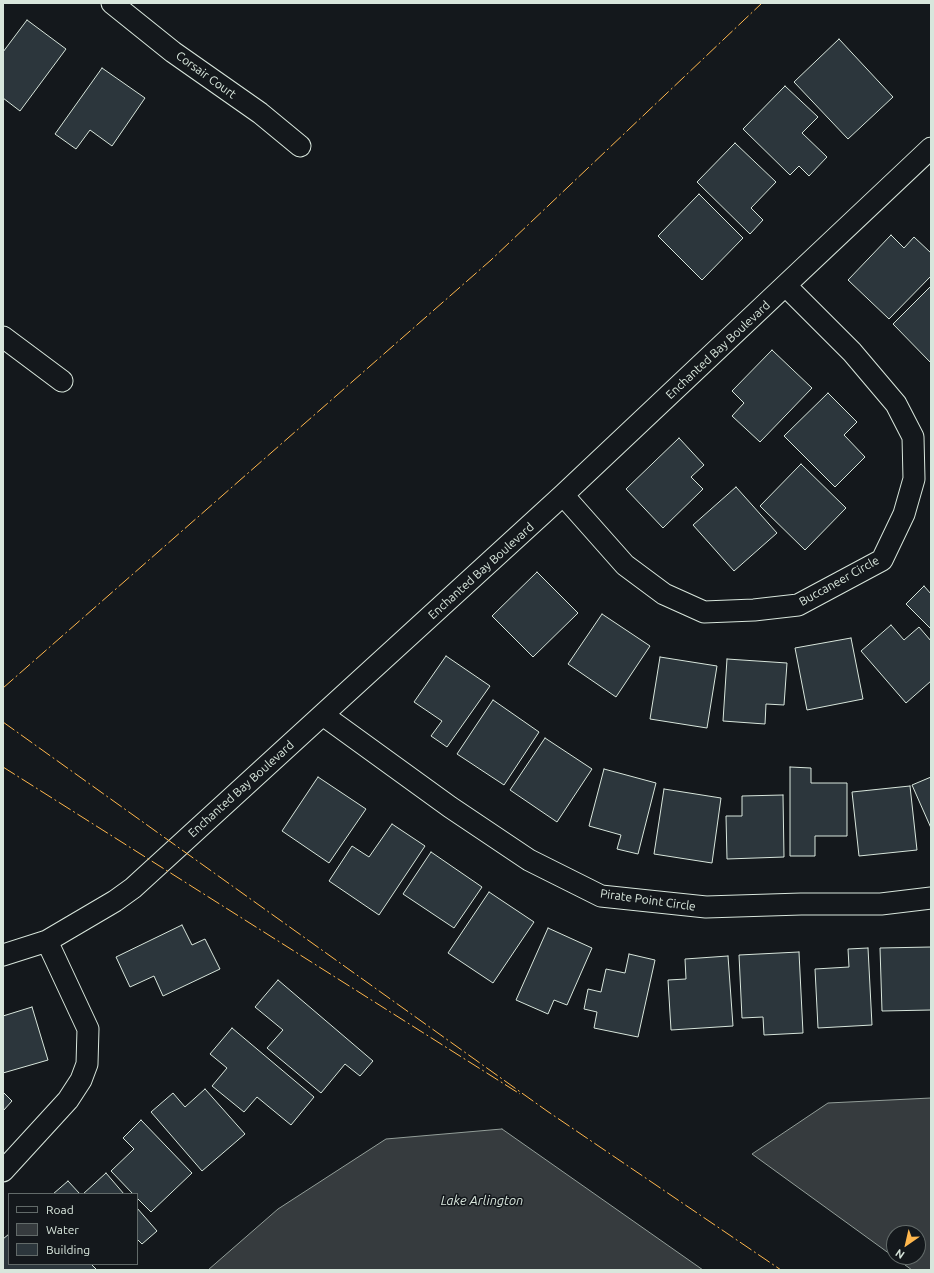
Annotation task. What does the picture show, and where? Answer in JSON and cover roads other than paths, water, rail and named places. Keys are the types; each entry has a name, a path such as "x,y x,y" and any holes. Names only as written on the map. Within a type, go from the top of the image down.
{"street":[{"name":"Corsair Court","path":"112,3 174,52 260,113 300,146"},
{"name":"Enchanted Bay Boulevard","path":"3,955 47,941 115,901 133,888 563,496 931,148"},
{"name":"Buccaneer Circle","path":"563,496 625,565 664,594 704,612 754,610 798,605 882,560 904,514 914,480 913,437 896,404 852,352 786,286"},
{"path":"3,337 62,381"},
{"name":"Pirate Point Circle","path":"323,715 450,807 529,860 601,896 706,907 801,904 881,904 931,898"},
{"path":"3,1171 68,1100 81,1080 87,1064 88,1029 47,941"}],"water":[{"path":"931,1098 931,1270 912,1270 905,1265 926,1265 926,1225 886,1225 886,1251 752,1154 828,1103"},
{"name":"Lake Arlington","path":"502,1129 703,1270 208,1270 278,1209 386,1139"}]}
